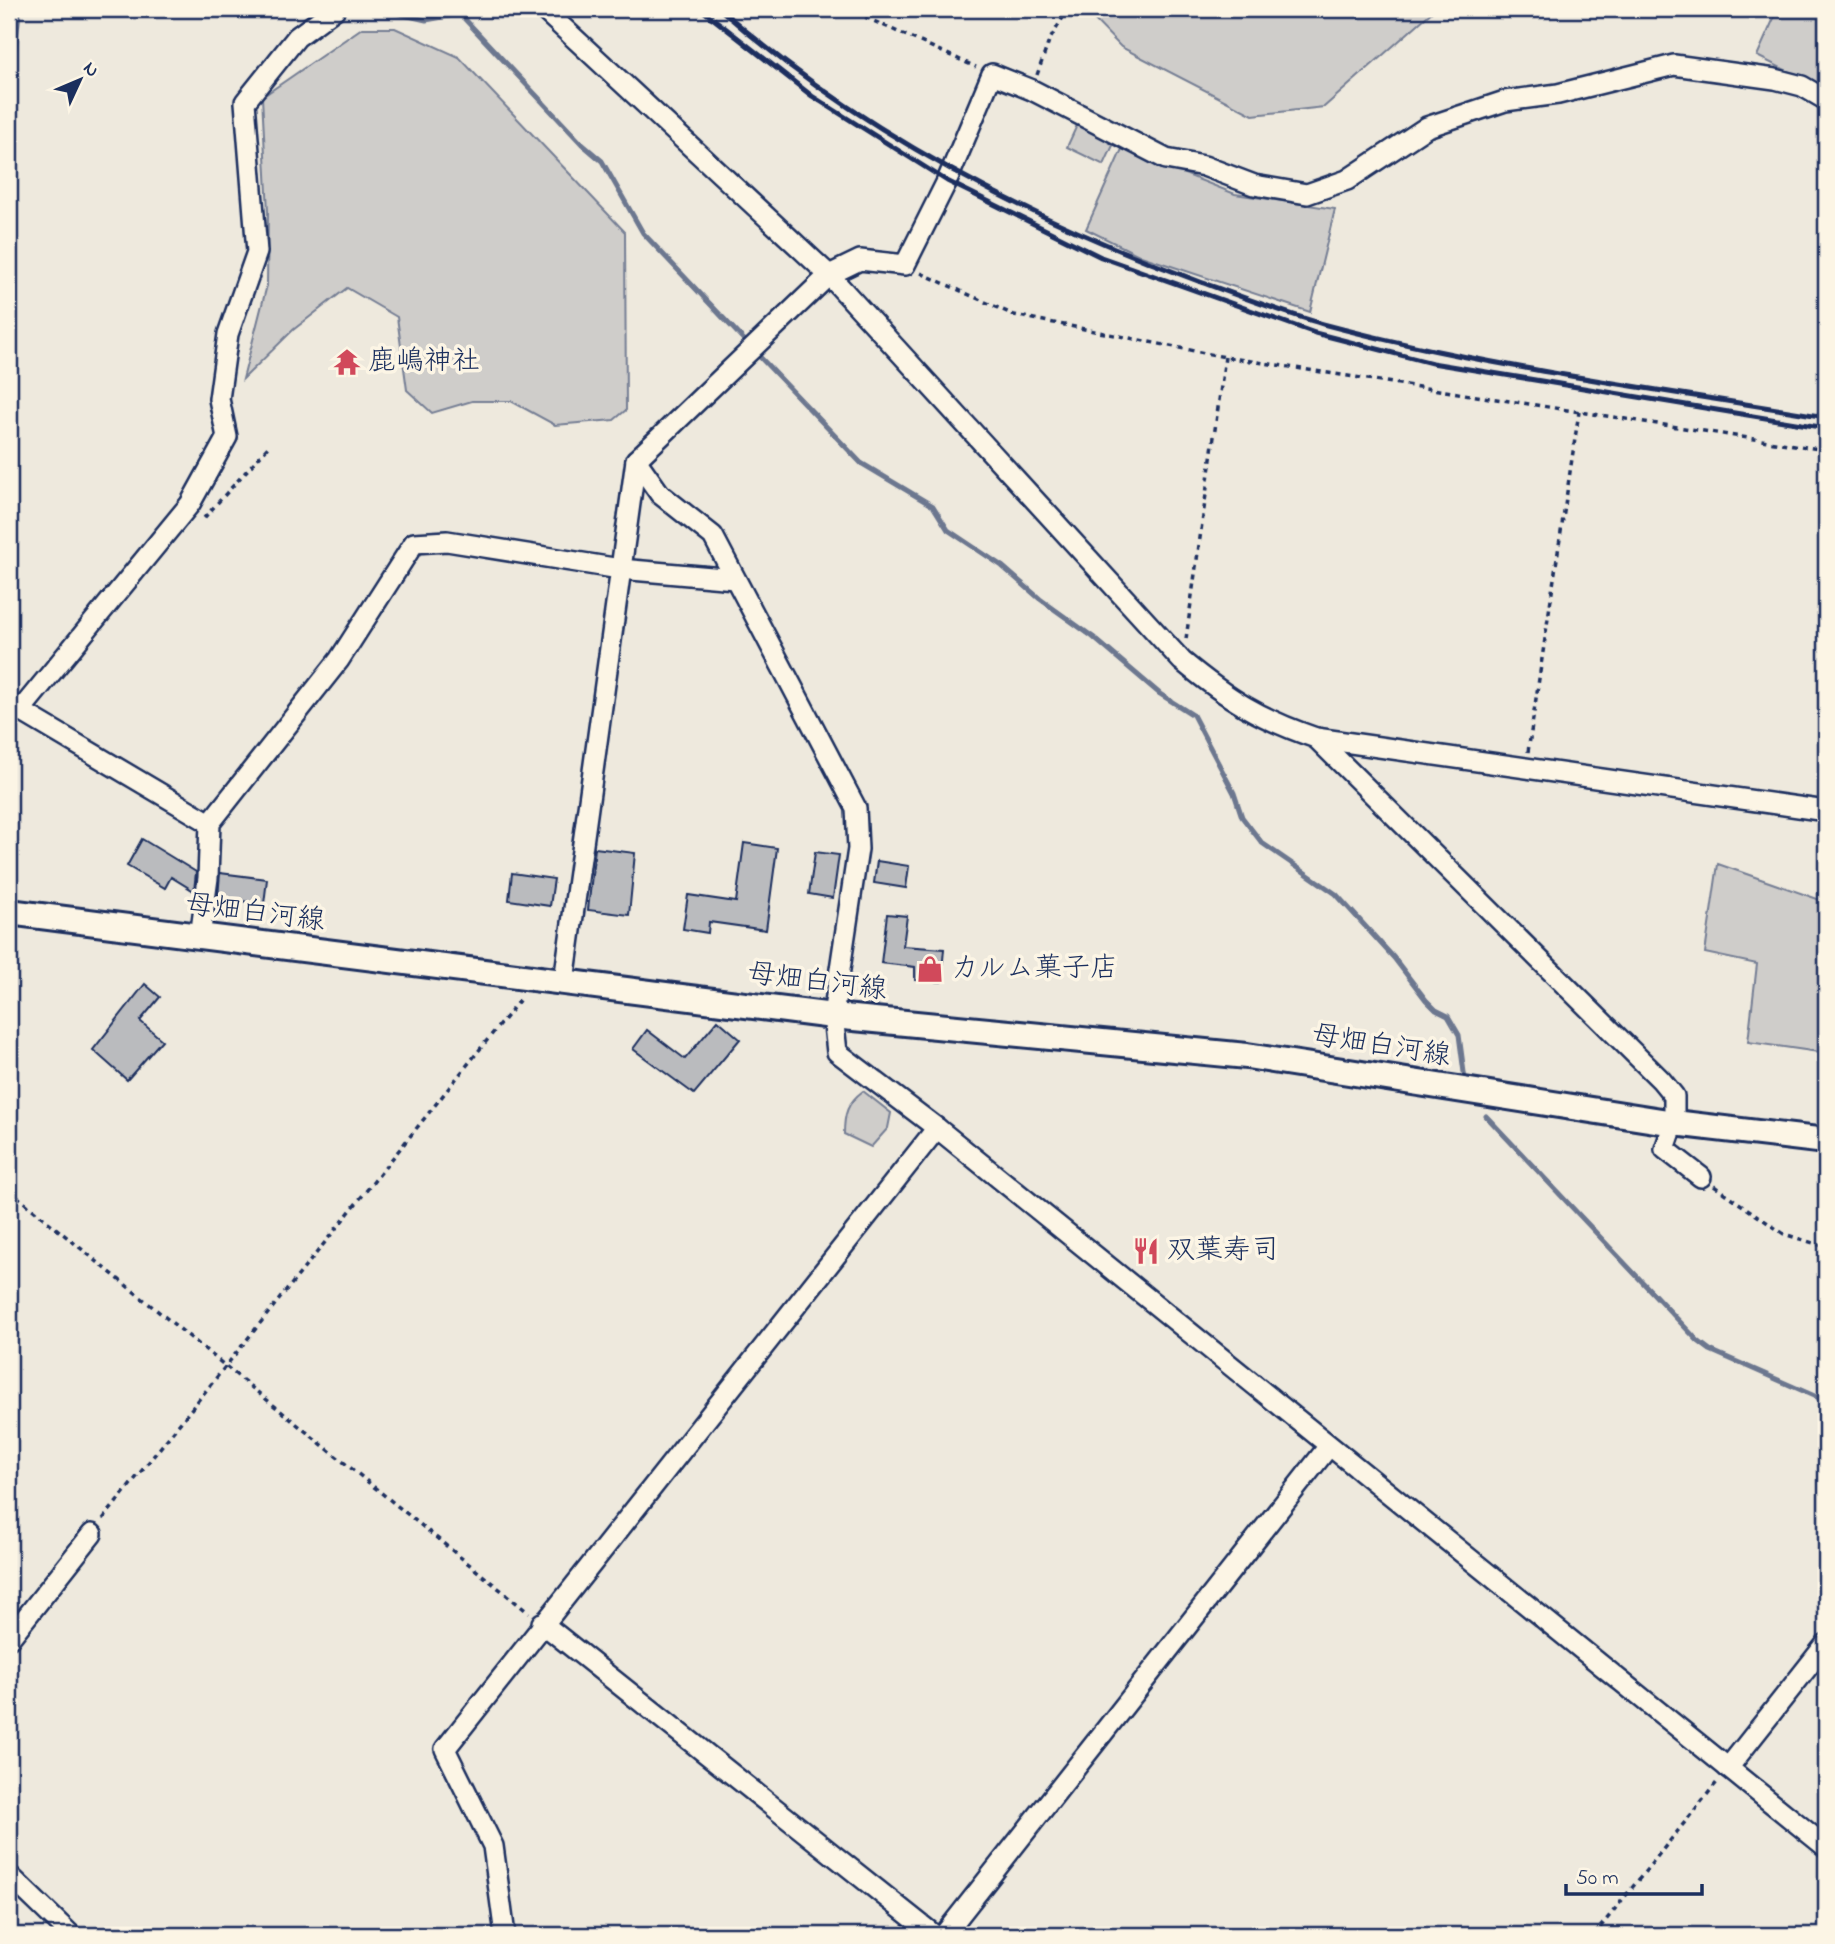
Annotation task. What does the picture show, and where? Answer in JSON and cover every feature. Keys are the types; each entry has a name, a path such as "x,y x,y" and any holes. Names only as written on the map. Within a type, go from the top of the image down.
{"main road":[{"name":"母畑白河線","path":"9,912 833,1016 1247,1056 1674,1123 1826,1141"}],"street":[{"path":"209,823 15,707 190,504 227,437 219,399 228,334 257,252 245,102 297,37 335,9"},
{"path":"543,9 829,275 1182,661 1222,694 1273,724 1316,738 1826,811"},
{"path":"564,981 636,460 829,275 860,260 905,265 947,181 992,74 1032,90 1166,159 1204,166 1254,185 1307,194 1347,180 1427,127 1505,101 1558,94 1674,65 1776,79 1802,86 1826,100"},
{"path":"636,460 660,494 713,536 856,808 858,849 833,1016 837,1052 937,1128 1826,1847"},
{"path":"200,936 208,878 209,823 340,660 414,543 447,541 620,569 735,579"},
{"path":"1316,738 1661,1080 1674,1096 1674,1123 1665,1149 1701,1177"},
{"path":"505,1935 492,1846 445,1749 542,1623 937,1128"},
{"path":"944,1935 1329,1446"},
{"path":"9,1639 92,1534"},
{"path":"542,1623 934,1935"},
{"path":"1728,1769 1826,1644"},
{"path":"9,1875 71,1935"}],"path":[{"path":"847,9 992,74"},
{"path":"1032,90 1049,41 1068,9"},
{"path":"905,265 1014,316 1225,357 1826,450"},
{"path":"1182,661 1225,357"},
{"path":"1526,769 1579,412"},
{"path":"92,1534 225,1364 518,1002 533,978"},
{"path":"1701,1177 1784,1234 1826,1247"},
{"path":"9,1190 542,1623"},
{"path":"1594,1935 1728,1769"}],"shaded area":[{"path":"9,9 21,9 15,60 9,83"},
{"path":"1084,9 1434,10 1324,107 1253,115 1121,47"},
{"path":"1778,9 1826,9 1826,90 1757,56"},
{"path":"362,28 395,28 459,57 625,232 626,410 614,420 555,425 511,401 472,401 432,413 407,390 397,317 347,288 293,330 243,379 267,285 268,212 262,97"},
{"path":"1078,123 1115,141 1104,165 1067,147"},
{"path":"1122,149 1235,194 1335,209 1310,312 1141,256 1086,229"},
{"path":"1718,864 1826,902 1826,1053 1748,1042 1757,964 1705,953"},
{"path":"863,1091 891,1113 888,1128 871,1147 844,1134 848,1110 853,1100"}],"building":[{"path":"142,839 196,872 194,891 171,877 165,888 127,866"},
{"path":"744,843 777,848 766,930 709,922 708,933 683,929 688,895 736,902"},
{"path":"595,848 635,853 629,915 588,910"},
{"path":"815,852 839,855 833,898 809,894"},
{"path":"877,861 909,866 906,888 874,883"},
{"path":"220,873 267,879 264,904 218,898"},
{"path":"512,873 554,879 550,906 509,900"},
{"path":"887,914 907,916 903,946 944,949 941,982 915,980 915,967 881,963"},
{"path":"145,984 160,997 140,1021 162,1040 127,1080 93,1050"},
{"path":"718,1020 740,1039 694,1094 633,1049 647,1030 685,1059"}],"waterway":[{"path":"378,9 426,20 460,14 582,144 602,161 643,233 746,342"},
{"path":"758,355 861,463 933,506 948,530 1002,566 1040,599 1093,637 1160,694 1193,715 1234,793 1242,817 1262,843 1336,894 1394,958 1426,1000 1436,1010 1448,1016 1459,1035 1465,1080"},
{"path":"1486,1116 1698,1341 1710,1350 1826,1401"}],"railway":[{"path":"701,9 812,96 947,181 1101,257 1315,333 1432,363 1826,428"},
{"path":"720,9 773,53 829,94 947,167 1071,229 1198,281 1323,324 1448,353 1826,417"}],"place":[{"name":"鹿嶋神社","path":"347,362"},
{"name":"カルム菓子店","path":"930,969"},
{"name":"双葉寿司","path":"1146,1251"}]}
